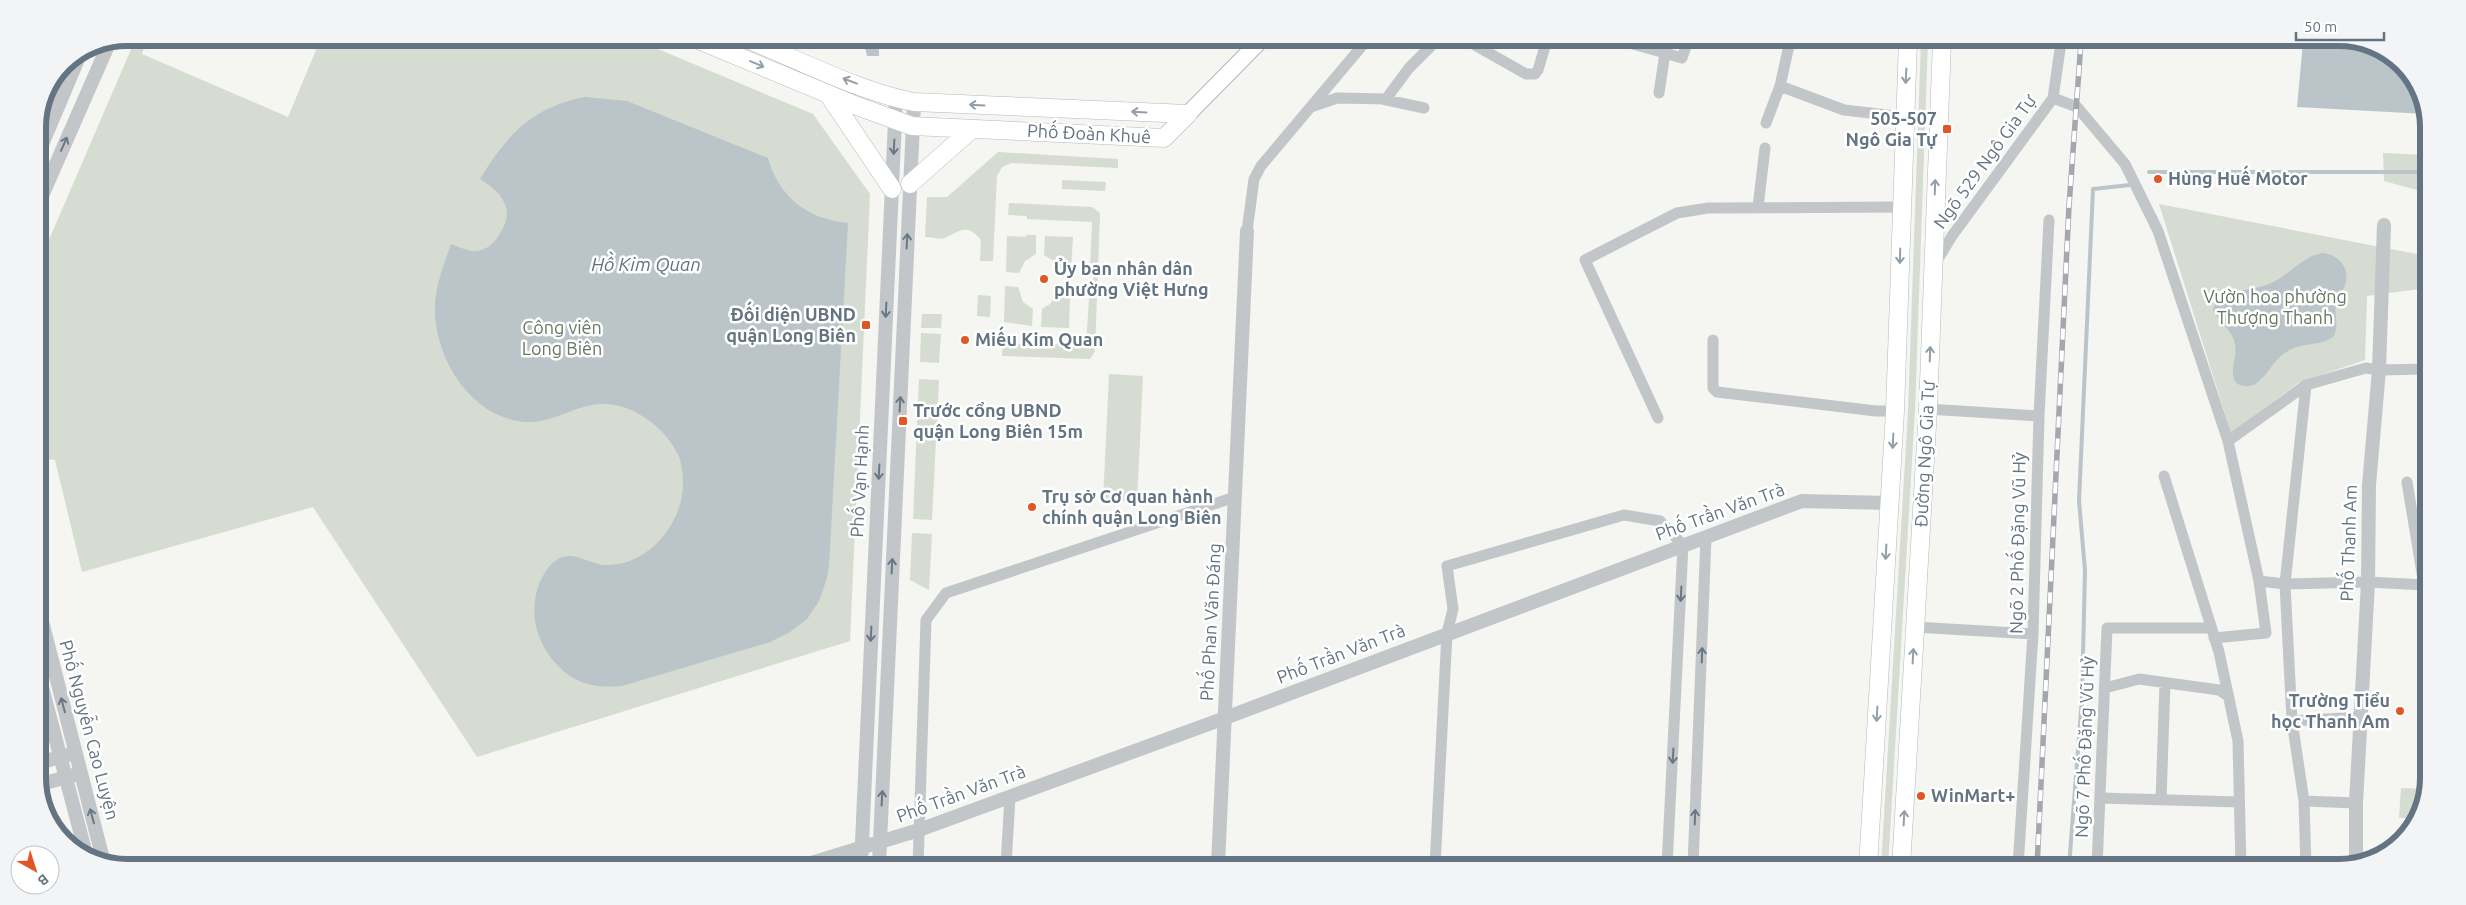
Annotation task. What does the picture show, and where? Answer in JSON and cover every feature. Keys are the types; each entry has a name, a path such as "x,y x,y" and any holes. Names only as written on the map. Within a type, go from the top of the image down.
{"main road":[{"name":"Phố Đoàn Khuê","path":"713,46 828,94 912,126 1164,138 1188,114"},
{"name":"Phố Đoàn Khuê","path":"766,46 896,98 914,102 1188,114"},
{"path":"1188,114 1255,46"},
{"name":"Đường Ngô Gia Tự","path":"1868,859 1894,411 1908,46"},
{"name":"Đường Ngô Gia Tự","path":"1901,859 1928,409 1942,46"},
{"path":"828,94 892,189"},
{"path":"910,184 972,129"}],"street":[{"path":"1247,231 1256,173 1265,159 1362,46"},
{"path":"1382,99 1390,95 1402,75 1431,46"},
{"path":"1477,46 1531,75 1538,70 1545,46"},
{"path":"1640,46 1682,58 1686,46"},
{"path":"1766,122 1780,86 1789,46"},
{"path":"2053,98 2060,46"},
{"path":"46,187 106,49"},
{"path":"1659,93 1665,53"},
{"path":"46,134 73,67"},
{"path":"1780,86 1844,110 1904,117"},
{"path":"1308,108 1337,98 1352,96 1382,99 1424,108"},
{"name":"Phố Vạn Hạnh","path":"861,859 896,98"},
{"name":"Ngõ 529 Ngô Gia Tự","path":"1933,268 1952,236 2053,98 2077,107 2125,164 2158,230 2228,441 2259,581 2266,633 2213,633"},
{"name":"Phố Vạn Hạnh","path":"879,859 914,102"},
{"path":"1758,206 1765,148"},
{"path":"1658,418 1585,260 1677,213 1708,208 1758,206 1901,207"},
{"name":"Ngõ 2 Phố Đặng Vũ Hỷ","path":"2019,859 2033,634 2039,416 2049,220"},
{"name":"Phố Thanh Am","path":"2356,856 2356,803 2368,582 2369,485 2379,370 2384,225"},
{"name":"Phố Phan Văn Đáng","path":"1218,859 1247,231"},
{"path":"1713,340 1715,390 1759,398 1876,412 1894,411"},
{"path":"2228,441 2306,385 2366,368 2379,370 2420,369"},
{"path":"2306,385 2286,584 2292,721 2304,802 2306,859"},
{"path":"1928,409 2039,416"},
{"path":"2164,476 2213,633 2238,741 2241,859"},
{"path":"2407,482 2420,561"},
{"path":"918,859 926,620 946,593 1235,497"},
{"name":"Phố Trần Văn Trà","path":"826,859 920,830 1010,797 1802,501 1889,503"},
{"path":"1435,859 1447,633 1453,609 1447,566 1624,516 1660,521 1683,545 1667,859"},
{"path":"1693,859 1706,537"},
{"path":"2259,581 2286,584 2368,582 2420,585"},
{"path":"1915,627 2033,634"},
{"name":"Ngõ 7 Phố Đặng Vũ Hỷ","path":"2098,859 2107,628 2213,633"},
{"name":"Phố Nguyễn Cao Luyện","path":"46,637 102,854"},
{"path":"2106,688 2139,679 2219,690 2228,696"},
{"path":"2162,800 2165,683"},
{"name":"Phố Nguyễn Cao Luyện","path":"46,703 84,846"},
{"path":"2292,721 2360,717"},
{"path":"46,761 76,753"},
{"path":"46,782 81,773"},
{"path":"1006,859 1010,797"},
{"path":"2100,798 2239,802"},
{"path":"2304,802 2356,803"}],"green space":[{"name":"Công viên Long Biên","path":"133,46 145,46 142,54 288,117 318,46 651,46 813,114 870,194 850,641 477,757 313,507 82,572 55,460 46,459 46,246"},
{"path":"1921,46 1928,46 1915,410 1888,859 1881,859 1908,411"},
{"path":"998,152 1118,159 1118,168 1012,163 1002,167 997,176 993,261 980,261 981,240 967,230 959,231 943,239 925,237 927,197 947,197"},
{"path":"2383,153 2420,155 2420,191 2384,181"},
{"path":"1062,180 1106,182 1105,191 1062,189"},
{"path":"1009,203 1092,207 1100,213 1095,351 1090,359 1002,356 1003,343 1021,344 1022,342 1086,346 1089,298 1092,298 1094,270 1090,270 1092,222 1027,219 1027,216 1008,215"},
{"name":"Vườn hoa phường Thượng Thanh","path":"2159,204 2420,255 2420,289 2367,296 2365,360 2298,383 2231,433"},
{"path":"1026,235 1036,235 1036,254 1025,261 1019,273 1006,272 1007,236 1026,237"},
{"path":"1045,236 1073,237 1071,269 1057,268 1052,260 1044,255"},
{"path":"1005,286 1018,287 1023,302 1033,309 1032,326 1004,322"},
{"path":"978,295 991,296 990,317 977,316"},
{"path":"1056,296 1070,297 1069,328 1041,327 1042,309 1050,304"},
{"path":"922,314 942,314 941,328 921,328"},
{"path":"921,333 941,334 939,363 920,362"},
{"path":"1109,374 1143,376 1137,501 1103,501"},
{"path":"919,379 939,380 932,520 913,519"},
{"path":"912,533 932,534 929,590 910,580"},
{"path":"2401,788 2419,789 2415,804 2408,818 2399,818"}],"water":[{"path":"865,46 879,46 879,56 867,56"},
{"path":"2303,46 2338,46 2365,51 2388,63 2403,78 2415,101 2418,114 2297,107"},
{"name":"Hồ Kim Quan","path":"585,97 627,101 768,158 779,184 797,204 820,217 848,223 829,566 819,601 807,619 790,632 770,642 615,687 593,685 579,681 566,673 549,654 542,644 535,621 534,609 539,584 549,567 558,559 564,557 575,557 604,565 620,564 648,551 669,528 681,500 683,478 679,457 667,437 648,419 625,408 613,405 592,405 549,419 532,422 511,419 492,412 475,399 461,384 449,366 441,346 436,325 436,297 451,244 471,251 487,248 499,235 504,226 507,210 501,196 480,179 490,163 511,136 523,125 550,108"},
{"path":"2322,253 2338,259 2345,268 2346,273 2345,285 2336,302 2334,336 2328,340 2288,351 2276,361 2257,383 2251,386 2236,383 2233,373 2236,349 2234,339 2213,310 2216,303 2229,294 2262,287 2276,281 2301,262"}],"waterway":[{"path":"2149,172 2420,172"},
{"path":"2070,859 2082,698 2085,570 2079,501 2093,189 2130,185"}],"railway":[{"path":"2037,859 2069,206 2081,46"}],"place":[{"name":"505-507 Ngô Gia Tự","path":"1947,129"},
{"name":"Hùng Huế Motor","path":"2158,179"},
{"name":"Ủy ban nhân dân phường Việt Hưng","path":"1044,279"},
{"name":"Đối diện UBND quận Long Biên","path":"866,325"},
{"name":"Miếu Kim Quan","path":"965,340"},
{"name":"Trước cổng UBND quận Long Biên 15m","path":"903,421"},
{"name":"Trụ sở Cơ quan hành chính quận Long Biên","path":"1032,507"},
{"name":"Trường Tiểu học Thanh Am","path":"2400,711"},
{"name":"WinMart+","path":"1921,796"}]}
